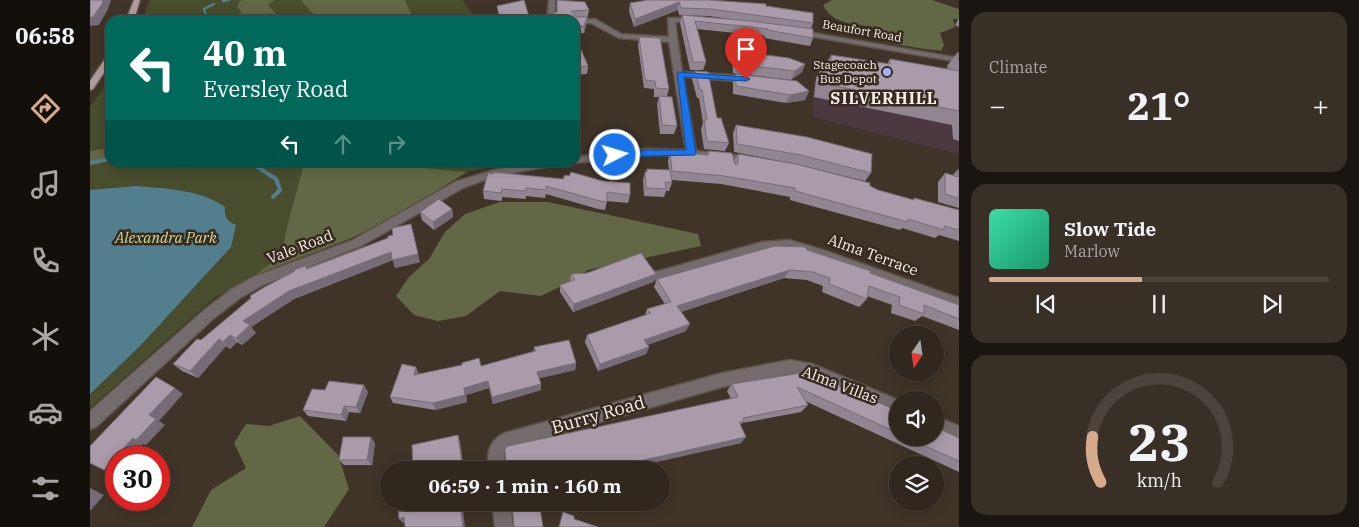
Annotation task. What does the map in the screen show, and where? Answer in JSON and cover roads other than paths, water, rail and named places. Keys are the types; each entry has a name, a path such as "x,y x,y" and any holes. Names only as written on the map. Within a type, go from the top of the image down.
{"main road":[{"path":"132,15 136,0"},
{"path":"90,87 105,65"}],"street":[{"path":"551,15 552,0"},
{"path":"691,153 680,74 673,40 672,19 709,20"},
{"path":"580,21 592,21 623,37 673,40"},
{"name":"Beaufort Road","path":"788,30 959,60"},
{"path":"680,74 712,75 763,81"},
{"path":"580,159 645,152 691,153 762,162"},
{"name":"Vale Road","path":"90,421 208,315 235,294 258,281 357,243 459,185 490,174 528,167"},
{"name":"Alma Terrace","path":"659,276 762,246 788,245 819,253 959,304"},
{"name":"Alma Villas","path":"722,380 790,367 801,368 889,404"},
{"name":"Burry Road","path":"496,461 497,447 505,441 722,380"},
{"path":"944,428 959,434"},
{"path":"502,511 504,527"}],"water":[{"path":"136,186 171,189 205,197 225,207 227,218 236,225 231,247 140,346 90,394 90,190"}],"waterway":[{"path":"223,1 229,0"},
{"path":"206,15 204,9 214,4"},
{"path":"90,163 105,160"},
{"path":"258,167 276,179 280,190 273,197"}],"place":[{"name":"Stagecoach Bus Depot","path":"887,72"}],"district":[{"name":"SILVERHILL","path":"884,98"}],"park label":[{"name":"Alexandra Park","path":"166,238"}]}
